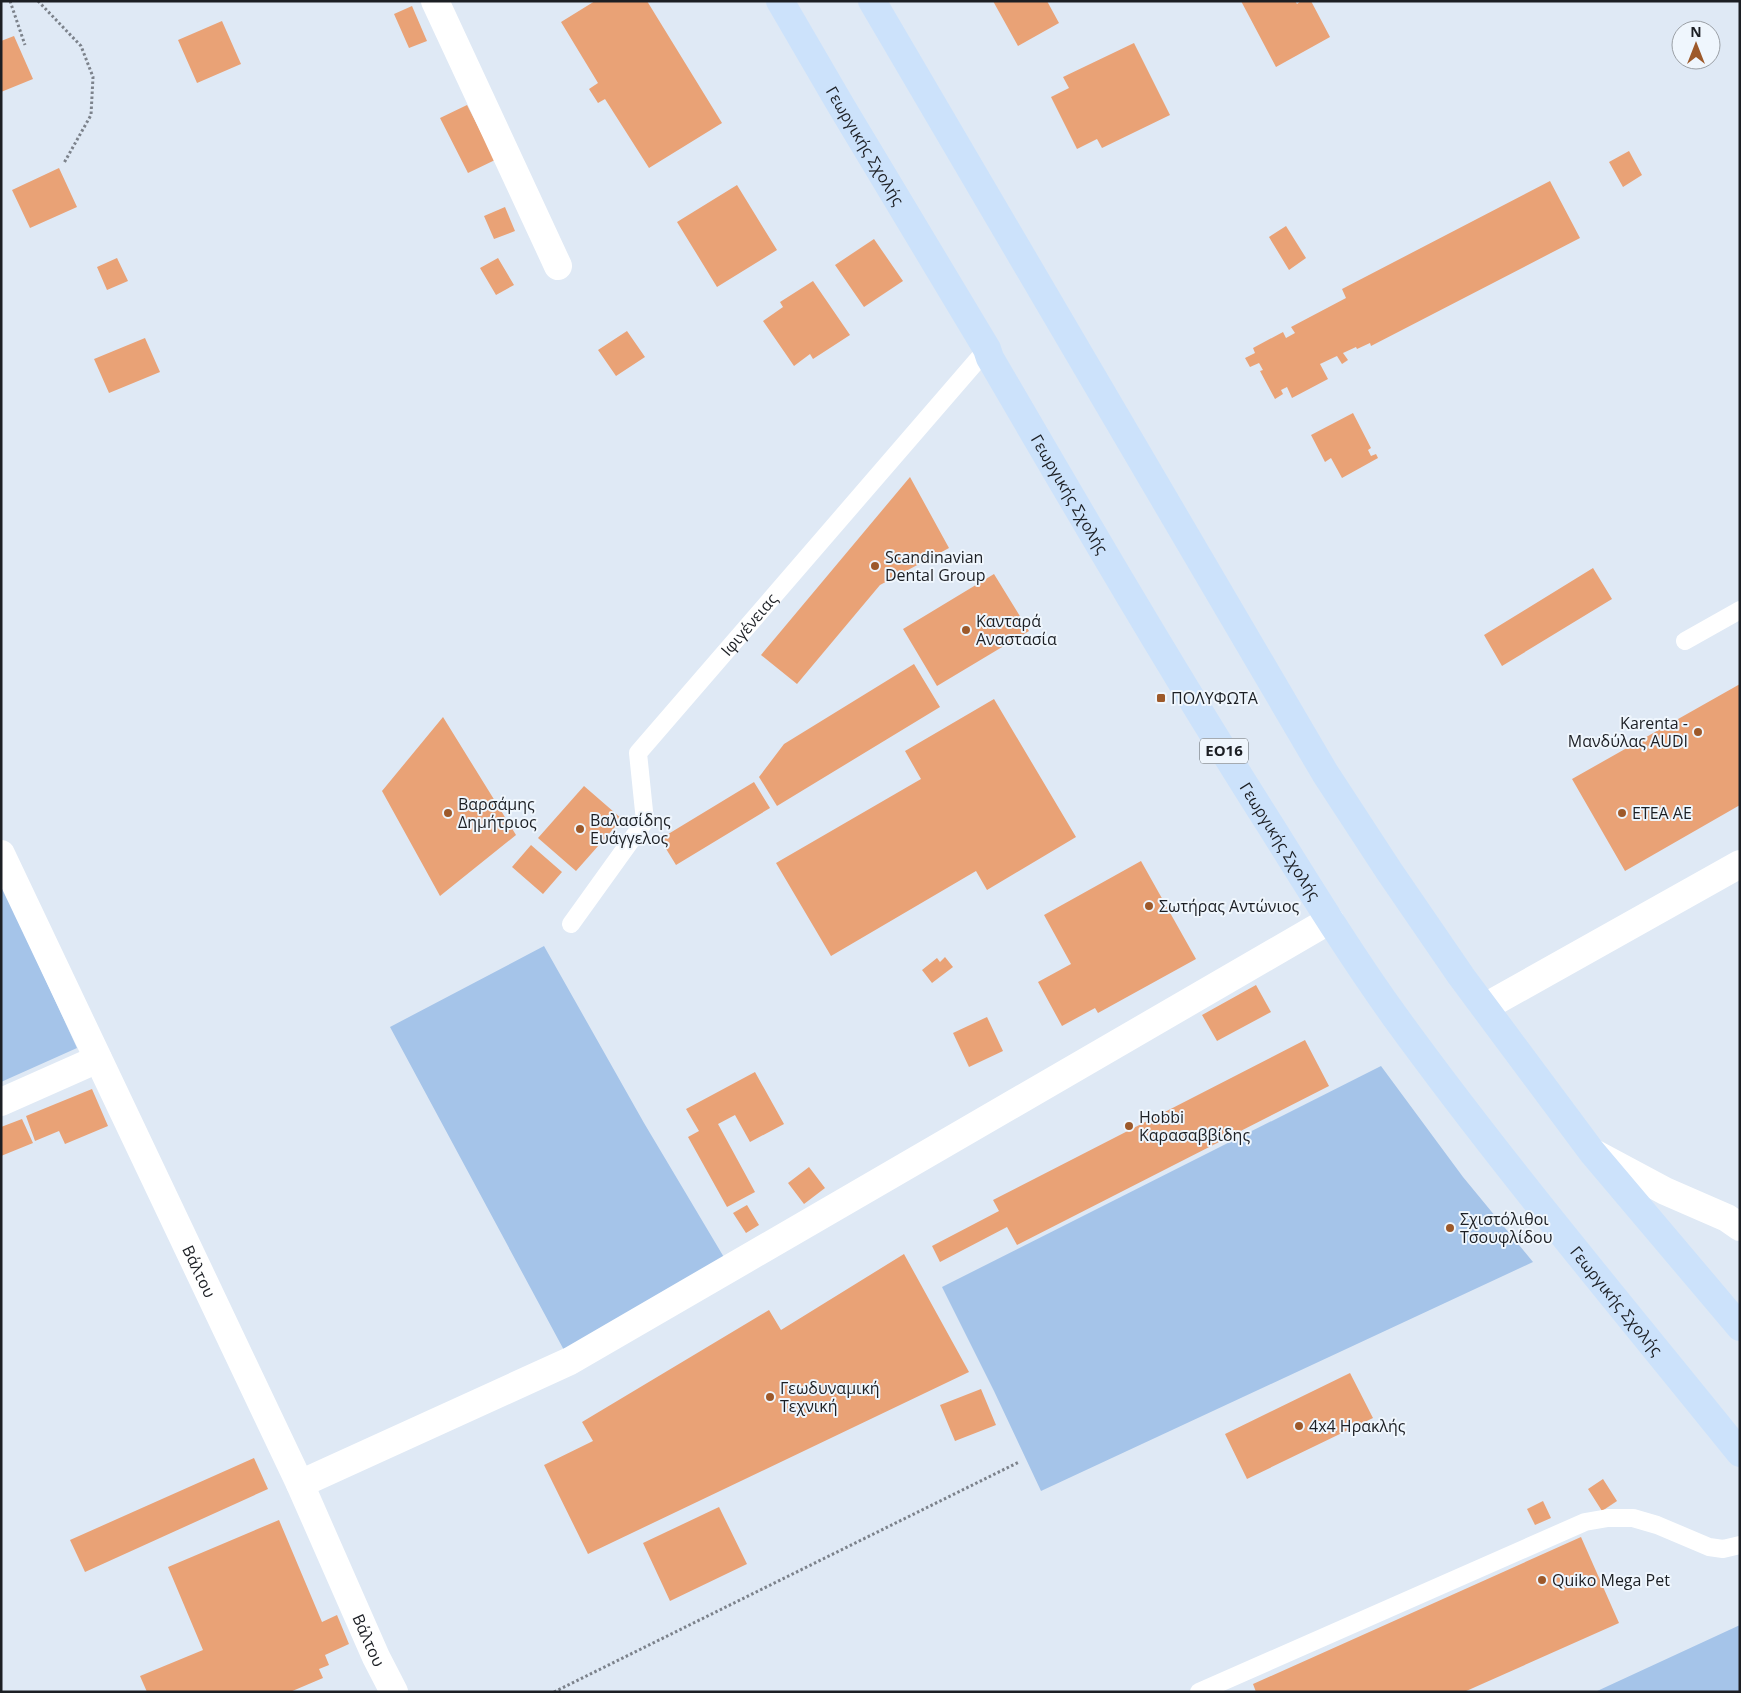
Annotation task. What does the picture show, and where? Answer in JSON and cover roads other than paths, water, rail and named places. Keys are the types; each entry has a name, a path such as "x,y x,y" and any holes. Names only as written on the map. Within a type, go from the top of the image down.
{"main road":[{"name":"Γεωργικής Σχολής","path":"780,1 987,349 990,358 1157,644 1330,920 1395,1016 1461,1105 1539,1205 1740,1453"},
{"path":"872,1 1325,773 1389,872 1461,976 1592,1152 1740,1327"}],"street":[{"path":"434,1 558,266"},
{"name":"Βάλτου","path":"1,854 300,1484 372,1648 394,1692"},
{"path":"1485,1007 1740,864"},
{"path":"300,1484 570,1361 1330,920"},
{"path":"1,1102 98,1059"},
{"path":"1592,1152 1665,1191 1727,1218 1740,1227"}],"lane":[{"name":"Ιφιγένειας","path":"571,924 645,821 638,753 987,349"},
{"path":"1685,641 1740,610"},
{"path":"1199,1692 1585,1522 1608,1518 1633,1518 1657,1525 1709,1547 1723,1549 1740,1544"}],"place":[{"name":"Scandinavian Dental Group","path":"875,566"},
{"name":"Κανταρά Αναστασία","path":"966,630"},
{"name":"ΠΟΛΥΦΩΤΑ","path":"1161,698"},
{"name":"Karenta - Μανδύλας AUDI","path":"1698,732"},
{"name":"Βαρσάμης Δημήτριος","path":"448,813"},
{"name":"ΕΤΕΑ ΑΕ","path":"1622,813"},
{"name":"Βαλασίδης Ευάγγελος","path":"580,829"},
{"name":"Σωτήρας Αντώνιος","path":"1149,906"},
{"name":"Hobbi Καρασαββίδης","path":"1129,1126"},
{"name":"Σχιστόλιθοι Τσουφλίδου","path":"1450,1228"},
{"name":"Γεωδυναμική Τεχνική","path":"770,1397"},
{"name":"4x4 Ηρακλής","path":"1299,1426"},
{"name":"Quiko Mega Pet","path":"1542,1580"}]}
